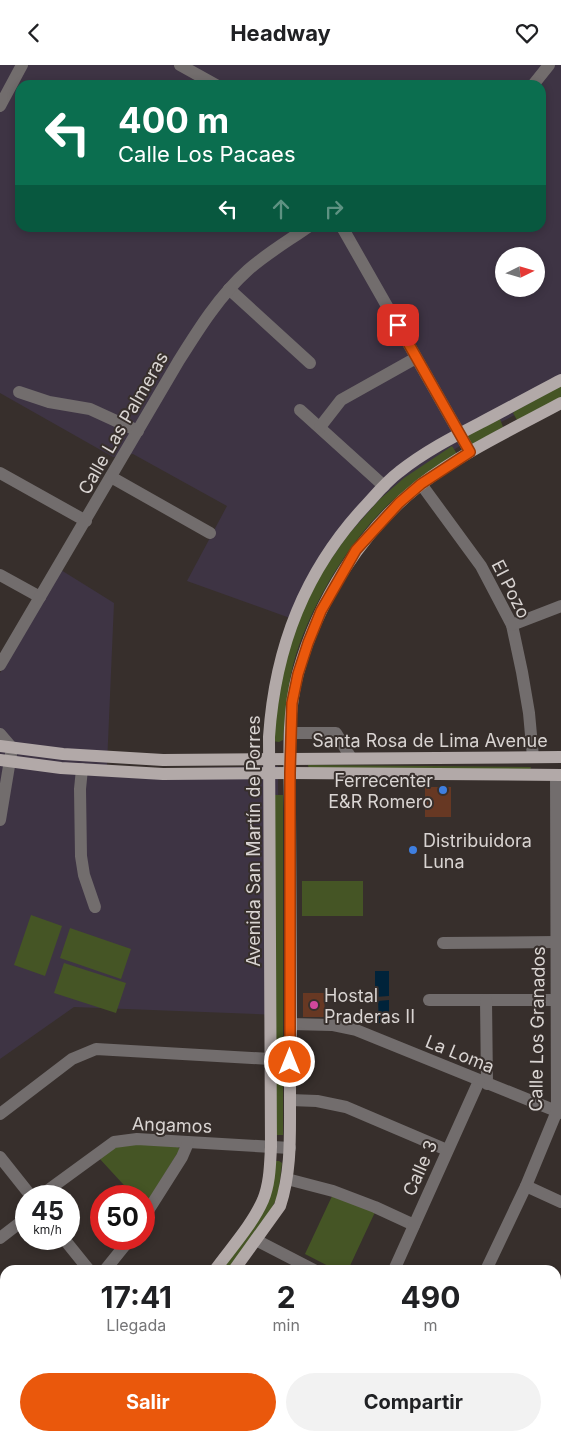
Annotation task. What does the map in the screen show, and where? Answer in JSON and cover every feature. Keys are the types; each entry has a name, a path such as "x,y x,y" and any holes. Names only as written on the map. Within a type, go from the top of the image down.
{"main road":[{"name":"Avenida San Martín de Porres","path":"219,1265 263,1200 269,1173 271,1147 269,759 271,708 277,677 293,619 337,538 398,472 460,433 561,380"},
{"name":"Avenida San Martín de Porres","path":"238,1265 280,1206 287,1179 290,1148 290,758 292,703 298,674 308,643 325,603 356,550 399,503 421,484 470,452 561,403"},
{"path":"505,409 515,428"},
{"path":"337,538 356,550"},
{"path":"306,592 325,603"},
{"name":"Santa Rosa de Lima Avenue","path":"6,747 63,754 146,759 561,757"},
{"name":"Santa Rosa de Lima Avenue","path":"5,761 82,769 163,774 559,775"}],"street":[{"path":"0,105 22,65"},
{"path":"180,65 207,80"},
{"path":"537,80 549,65"},
{"name":"Calle Las Palmeras","path":"0,665 200,328 229,289 256,264 301,232"},
{"path":"345,232 470,452"},
{"path":"229,289 310,363"},
{"path":"320,427 341,400 416,358"},
{"path":"19,393 49,402 90,409 138,431"},
{"path":"300,410 384,486"},
{"path":"0,473 86,521"},
{"path":"111,477 210,533"},
{"name":"El Pozo","path":"421,484 481,566 512,625 522,672 533,757"},
{"path":"0,575 40,597"},
{"path":"512,625 561,606"},
{"path":"291,733 336,733 351,758"},
{"path":"0,734 6,747 0,820"},
{"path":"82,769 80,789 81,856 84,875 95,907"},
{"name":"Calle Los Granados","path":"488,1265 559,1112 557,942 559,775"},
{"path":"443,943 557,942"},
{"path":"428,1000 557,1000"},
{"path":"483,1082 486,1000"},
{"name":"La Loma","path":"291,1024 332,1025 356,1030 559,1112"},
{"path":"0,1114 72,1059 96,1049 270,1059"},
{"name":"Calle 3","path":"396,1265 447,1150 483,1082"},
{"path":"290,1100 317,1101 346,1107 447,1150"},
{"name":"Angamos","path":"55,1185 114,1142 137,1139 290,1148"},
{"path":"155,1200 182,1157 188,1143"},
{"path":"0,1157 22,1185"},
{"path":"287,1179 333,1191 375,1207 414,1225"},
{"path":"526,1187 561,1201"},
{"path":"0,1238 15,1226"},
{"path":"256,1240 304,1265"},
{"path":"73,1250 85,1265"},
{"path":"109,1265 121,1250"}],"shaded area":[{"path":"0,65 561,65 561,391 484,431 405,480 348,542 301,622 187,581 227,506 133,454 113,457 0,393"},
{"path":"61,570 114,603 107,765 152,769 278,766 279,1015 74,1007 0,1059 0,673"}],"green space":[{"path":"561,386 561,397 517,420 513,413 515,411"},
{"path":"500,419 503,427 471,445 466,436"},
{"path":"452,446 457,454 417,481 386,507 368,526 336,570 310,618 300,642 293,665 288,693 283,740 279,742 272,741 276,695 295,624 323,571 347,536 380,499 404,478"},
{"path":"308,765 531,767 530,771 309,770"},
{"path":"272,795 283,795 283,1135 276,1135"},
{"path":"302,881 363,881 363,916 302,916"},
{"path":"31,915 62,926 45,976 14,965"},
{"path":"70,928 131,949 121,979 60,958"},
{"path":"64,963 126,983 116,1013 54,993"},
{"path":"126,1143 177,1146 180,1149 155,1189 155,1185 124,1185 99,1158 113,1148"},
{"path":"275,1161 279,1161 282,1163 278,1196 271,1209 231,1265 225,1265 263,1211"},
{"path":"333,1194 376,1210 350,1265 326,1265 305,1254"}],"water":[{"path":"375,971 389,971 389,996 375,997"},
{"path":"389,1000 389,1023 379,1023 378,1001"}],"building":[{"path":"425,787 451,787 451,817 425,817"},
{"name":"Hostal Praderas II","path":"303,993 324,993 325,1017 303,1017"}],"place":[{"name":"Ferrecenter E&R Romero","path":"443,790"},
{"name":"Distribuidora Luna","path":"413,850"},
{"name":"Hostal Praderas II","path":"314,1005"}],"route":[{"path":"290,1062 290,773 292,703 298,674 321,611 356,550 399,503 421,484 470,452 398,325"}]}
